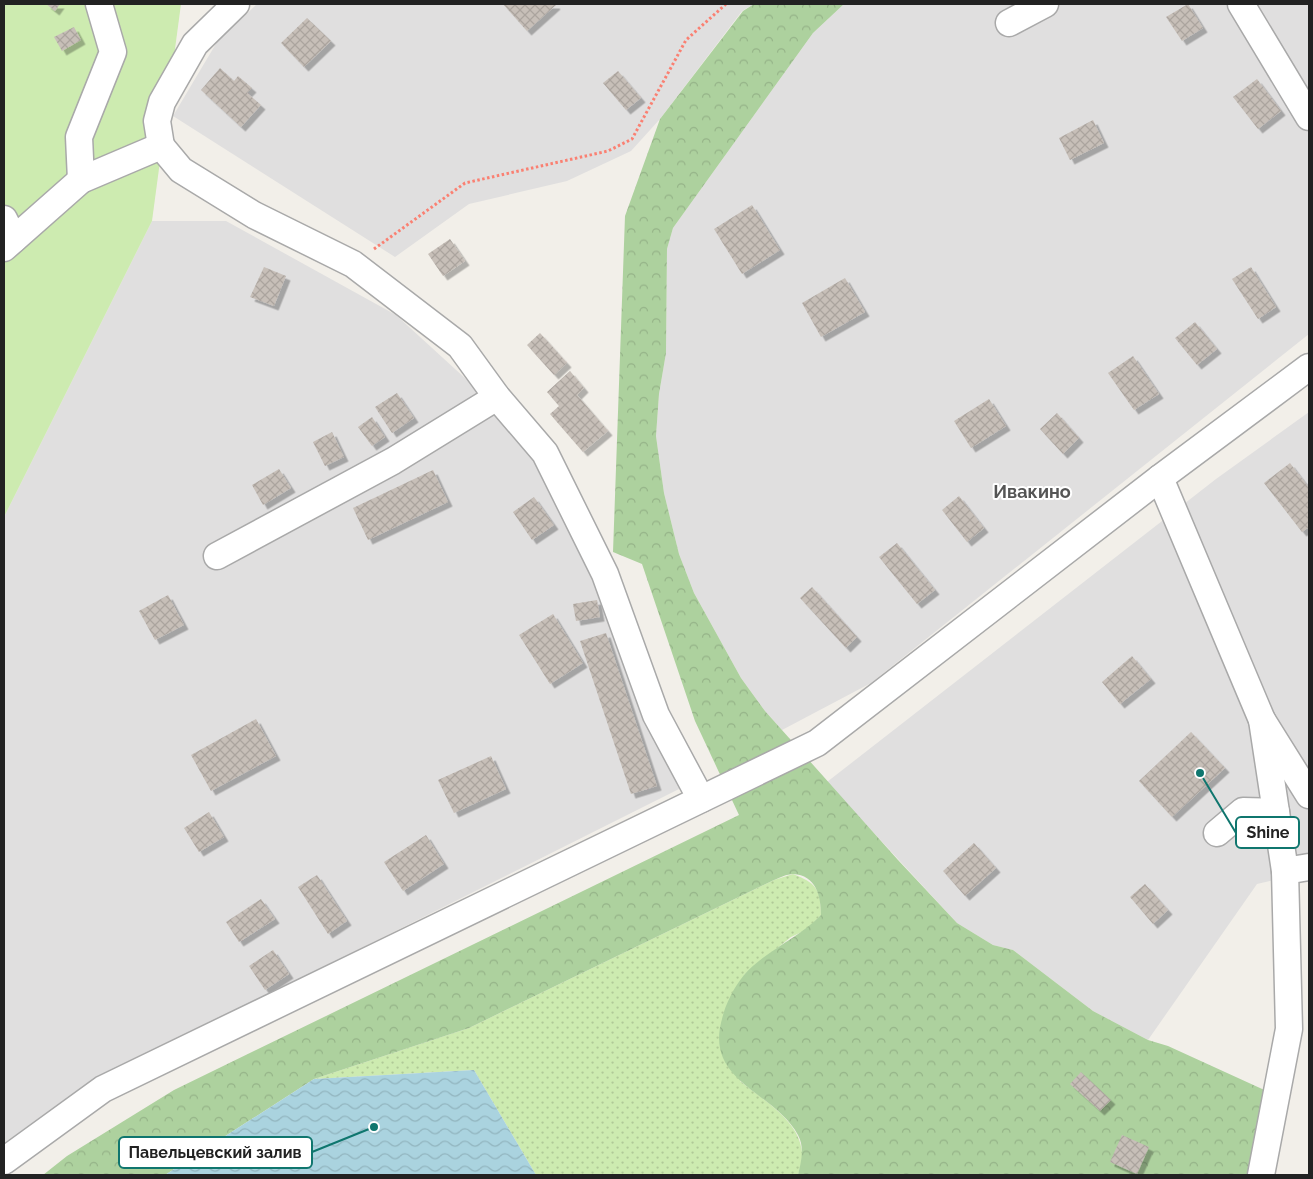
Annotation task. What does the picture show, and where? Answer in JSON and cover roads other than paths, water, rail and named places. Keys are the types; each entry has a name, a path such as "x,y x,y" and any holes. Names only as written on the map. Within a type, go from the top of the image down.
{"street":[{"path":"81,180 79,137 113,52 99,4"},
{"path":"236,4 195,44 162,102 157,120 162,146 181,170 254,215 353,264 460,346 497,397 545,452 605,574 656,715 701,799"},
{"path":"1009,23 1045,4"},
{"path":"1241,4 1309,117"},
{"path":"7,235 81,180 162,146"},
{"path":"4,1162 104,1089 817,743 1160,478 1309,367"},
{"path":"217,556 392,461 497,397"},
{"path":"1160,478 1262,720 1309,795"},
{"path":"1261,1175 1289,1029 1297,869 1276,812 1262,720"},
{"path":"1217,833 1244,811 1276,812"}],"water":[{"path":"474,1070 536,1175 165,1175 314,1079"}],"place":[{"name":"Shine","path":"1200,773"},
{"name":"Павельцевский залив","path":"374,1127"}],"district":[{"name":"Ивакино","path":"1032,491"}]}
